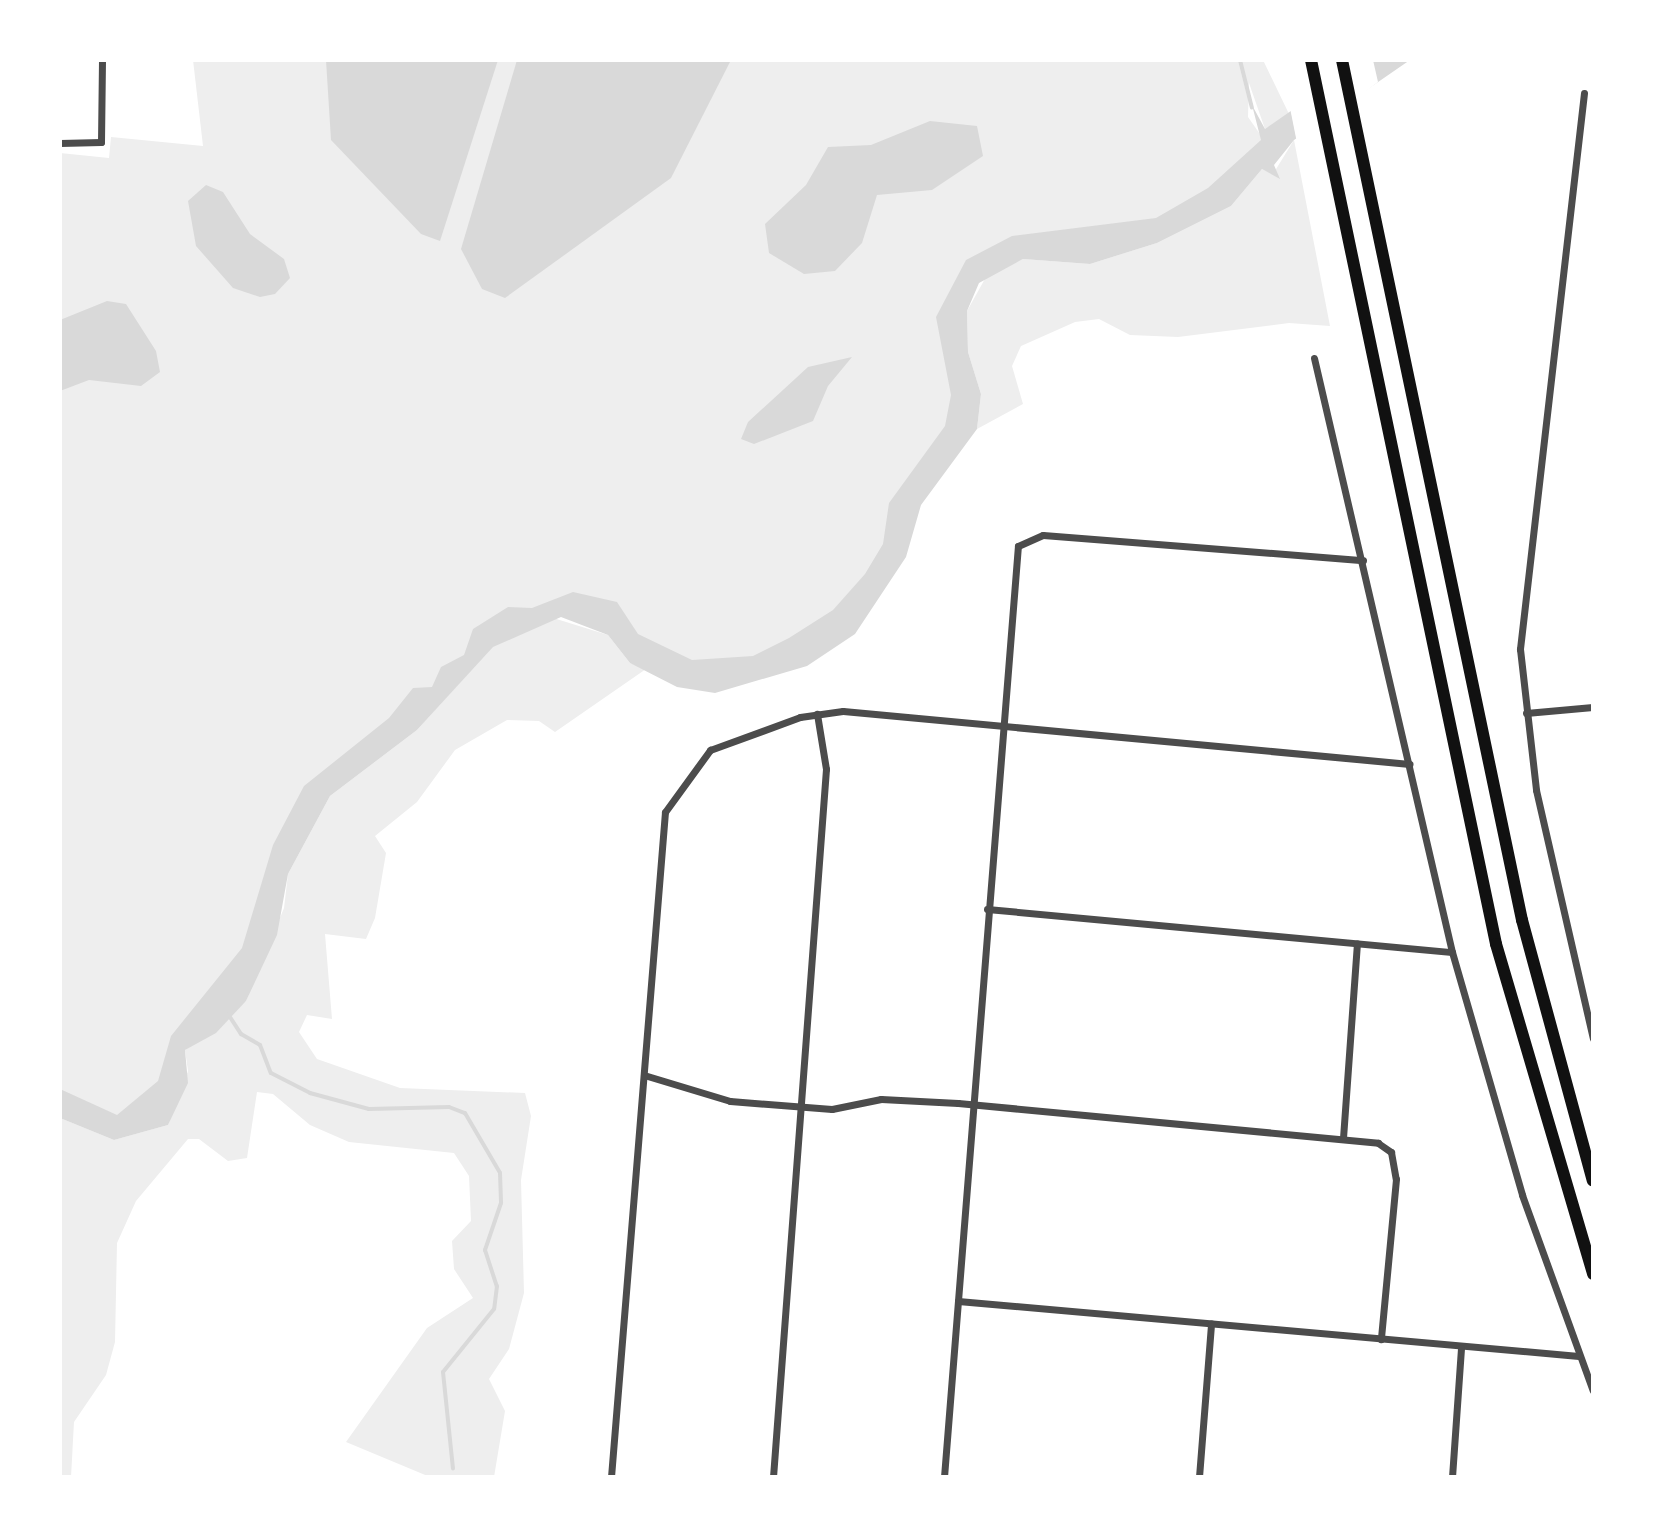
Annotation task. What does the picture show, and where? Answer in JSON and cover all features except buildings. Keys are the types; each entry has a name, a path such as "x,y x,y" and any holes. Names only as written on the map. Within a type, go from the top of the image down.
{"highway":[{"path":"1311,60 1496,944 1593,1274"},
{"path":"1342,60 1522,920 1593,1181"}],"street":[{"path":"60,143 101,142 102,60"},
{"path":"1584,93 1521,629 1526,713 1593,1039"},
{"path":"1314,358 1452,952 1579,1356 1593,1391"},
{"path":"944,1477 1015,555 1023,541 1043,535 1363,560"},
{"path":"1526,713 1593,707"},
{"path":"611,1477 665,812 710,750 817,714 1002,725 1410,764"},
{"path":"773,1477 826,769 817,714"},
{"path":"987,909 1452,952"},
{"path":"1343,1138 1357,944"},
{"path":"644,1075 730,1101 832,1109 881,1099 972,1104 1378,1143 1395,1163 1381,1339"},
{"path":"958,1301 1461,1348 1579,1356"},
{"path":"1199,1477 1211,1323"},
{"path":"1452,1477 1461,1348"}],"shaded area":[{"path":"193,60 1263,60 1289,114 1265,129 1249,83 1248,117 1262,137 1256,160 1175,217 1039,248 967,282 964,402 883,563 812,641 698,673 566,605 496,635 311,802 261,927 192,1028 175,1079 139,1124 60,1108 60,153 109,158 111,137 203,146"},
{"path":"326,60 498,60 440,241 421,234 331,140"},
{"path":"517,60 731,60 671,178 505,298 482,289 461,249"},
{"path":"1364,60 1410,60 1294,140 1274,165 1280,179 1262,169 1231,206 1157,243 1090,264 1023,259 979,283 967,311 968,352 981,394 977,429 921,505 906,557 855,634 807,666 715,693 677,687 630,663 608,635 561,617 493,647 417,730 330,796 288,874 277,935 246,1001 216,1033 185,1050 188,1083 168,1125 114,1140 60,1118 60,1089 117,1115 158,1081 171,1036 242,948 273,845 304,786 389,718 413,688 432,687 441,667 464,655 473,629 508,607 532,608 573,592 617,602 638,634 692,660 753,656 833,610 865,574 883,544 889,503 945,426 951,395 936,317 966,260 1012,236 1156,218 1208,188 1261,140 1252,105 1265,129"},
{"path":"930,121 977,126 983,156 932,190 877,195 862,243 835,271 804,274 769,253 765,224 806,185 828,147 871,145"},
{"path":"1294,140 1330,326 1289,323 1178,337 1130,335 1099,319 1075,322 1021,346 1012,366 1023,404 977,429 981,394 968,352 967,311 986,277 1023,259 1090,264 1157,243 1231,206 1262,169 1273,174"},
{"path":"206,185 223,192 250,234 284,259 290,278 275,294 260,297 233,288 196,246 188,201"},
{"path":"107,301 126,304 156,351 160,372 141,386 89,380 60,391 60,320"},
{"path":"852,357 828,386 813,421 754,444 741,439 748,422 808,367"},
{"path":"550,617 608,635 630,663 646,669 555,732 539,721 507,720 455,750 417,802 375,836 386,853 375,918 366,939 325,934 332,1019 307,1015 299,1032 317,1059 400,1088 525,1093 531,1116 521,1180 524,1293 509,1349 489,1379 505,1411 494,1477 430,1477 346,1442 427,1328 473,1298 454,1269 452,1241 471,1221 469,1176 454,1153 349,1142 310,1125 273,1094 257,1092 247,1158 228,1161 199,1139 188,1139 136,1201 117,1243 115,1342 106,1375 74,1422 71,1477 60,1477 60,1118 114,1140 168,1125 188,1071 185,1050 246,1001 284,908 288,874 330,796 417,730 492,647"}],"pier":[{"path":"1357,60 1373,60 1378,82 1297,143 1290,108"}],"waterway":[{"path":"1240,60 1252,108"},
{"path":"228,1014 241,1034 260,1045 271,1073 310,1093 369,1109 449,1107 465,1113 500,1173 501,1203 485,1250 497,1286 494,1309 443,1372 453,1468"}]}
